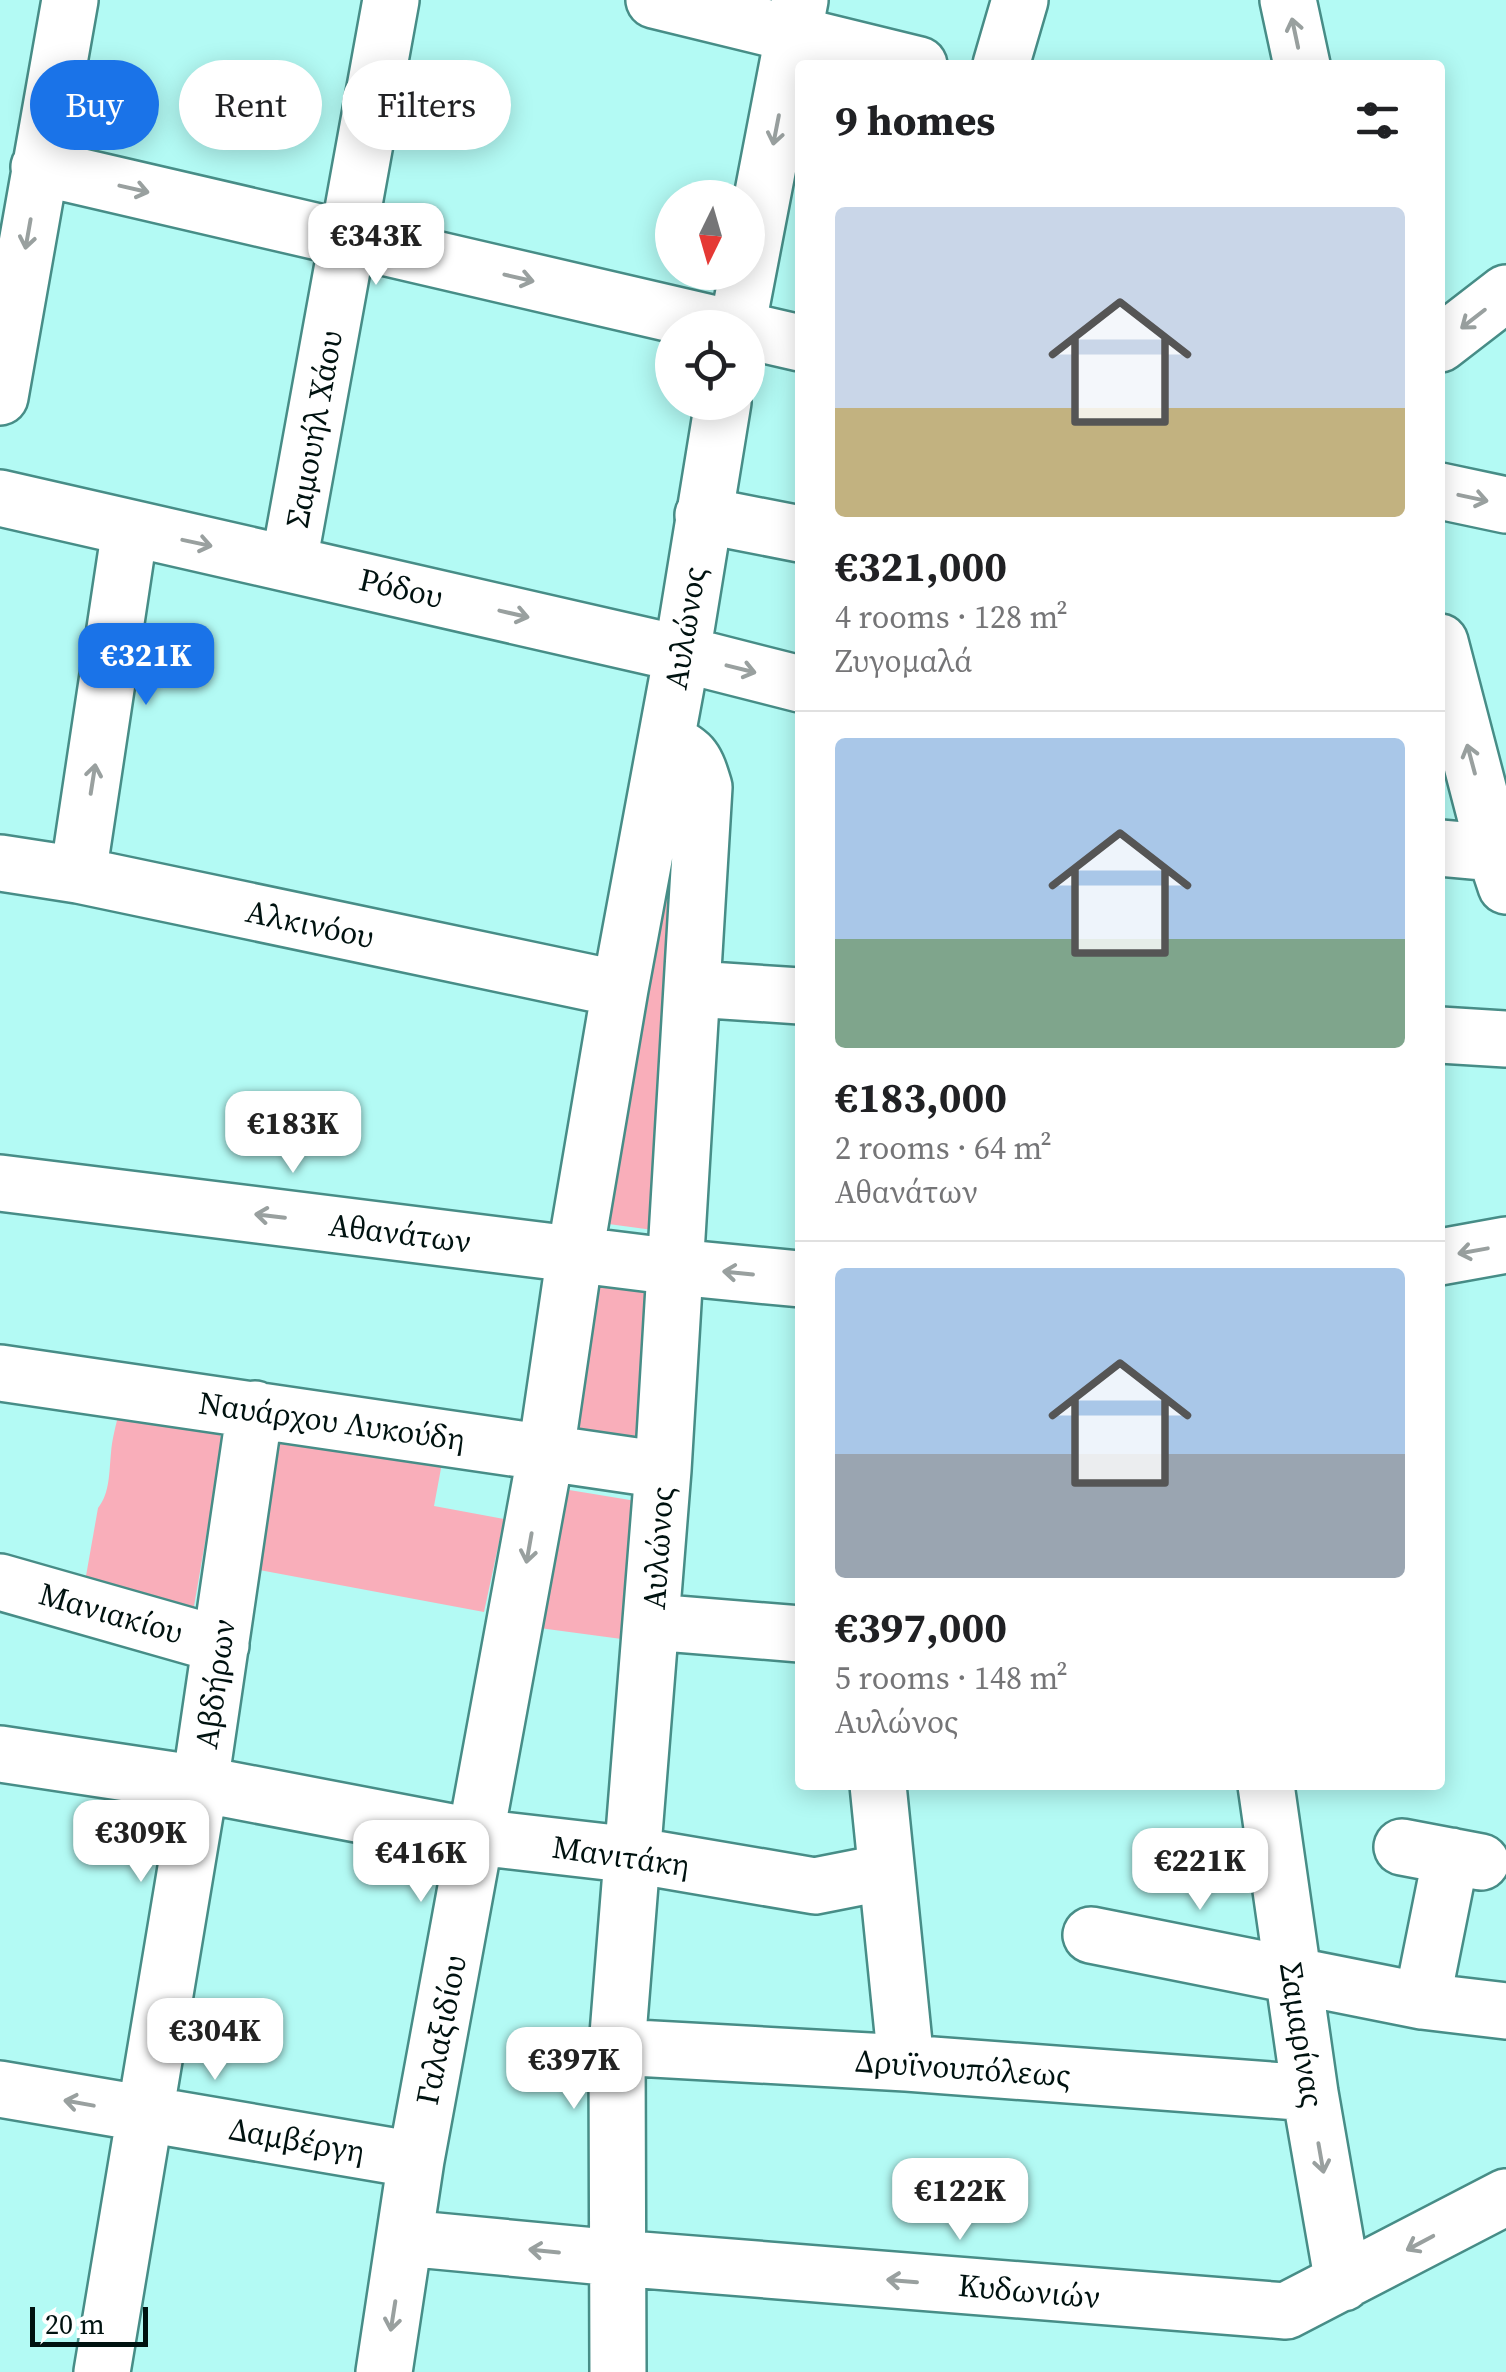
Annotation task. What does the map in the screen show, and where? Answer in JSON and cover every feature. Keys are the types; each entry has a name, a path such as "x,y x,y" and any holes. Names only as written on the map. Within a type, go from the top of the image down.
{"street":[{"path":"0,397 70,0"},
{"name":"Σαμουήλ Χάου","path":"289,562 392,0"},
{"path":"654,0 797,18 906,60"},
{"path":"1002,60 1020,0"},
{"path":"1288,0 1301,60"},
{"path":"738,310 797,18"},
{"path":"39,167 657,310"},
{"path":"1445,340 1506,294"},
{"path":"765,335 795,342"},
{"name":"Αυλώνος","path":"546,1452 575,1254 720,420"},
{"path":"1445,492 1506,505"},
{"name":"Ρόδου","path":"0,498 289,562 795,683"},
{"path":"704,515 795,533"},
{"path":"78,876 130,529"},
{"path":"1445,660 1502,864"},
{"name":"Αυλώνος","path":"618,2372 617,2047 663,1470 704,787 697,762 685,749 667,742"},
{"path":"1445,849 1502,864"},
{"name":"Αλκινόου","path":"0,862 620,989"},
{"path":"694,989 795,996"},
{"path":"1445,1035 1506,1039"},
{"name":"Αθανάτων","path":"0,1183 795,1279"},
{"path":"1445,1255 1506,1245"},
{"name":"Ναυάρχου Λυκούδη","path":"0,1374 663,1470"},
{"name":"Αβδήρων","path":"102,2372 200,1784 256,1409"},
{"name":"Γαλαξιδίου","path":"384,2372 416,2160 546,1452"},
{"name":"Μανιακίου","path":"0,1582 222,1644"},
{"path":"652,1622 795,1634"},
{"name":"Μανιτάκη","path":"0,1754 200,1784 477,1837 633,1855 815,1886 886,1872"},
{"path":"878,1790 906,2064"},
{"name":"Σαμαρίνας","path":"1267,1790 1310,2093 1343,2283"},
{"path":"1422,2001 1445,1855"},
{"path":"1091,1935 1422,2001 1506,2011"},
{"name":"Δρυϊνουπόλεως","path":"617,2047 1310,2093"},
{"name":"Δαμβέργη","path":"0,2089 416,2160"},
{"name":"Κυδωνιών","path":"405,2238 1286,2311 1506,2197"}],"shaded area":[{"path":"677,789 668,1232 601,1223"},
{"path":"587,1272 656,1284 638,1441 567,1430"},
{"path":"119,1412 216,1432 223,1438 192,1618 83,1593 98,1508 107,1489"},
{"path":"291,1434 442,1463 434,1506 504,1519 484,1612 254,1569 276,1442"},
{"path":"557,1488 636,1501 629,1640 532,1627"}]}
